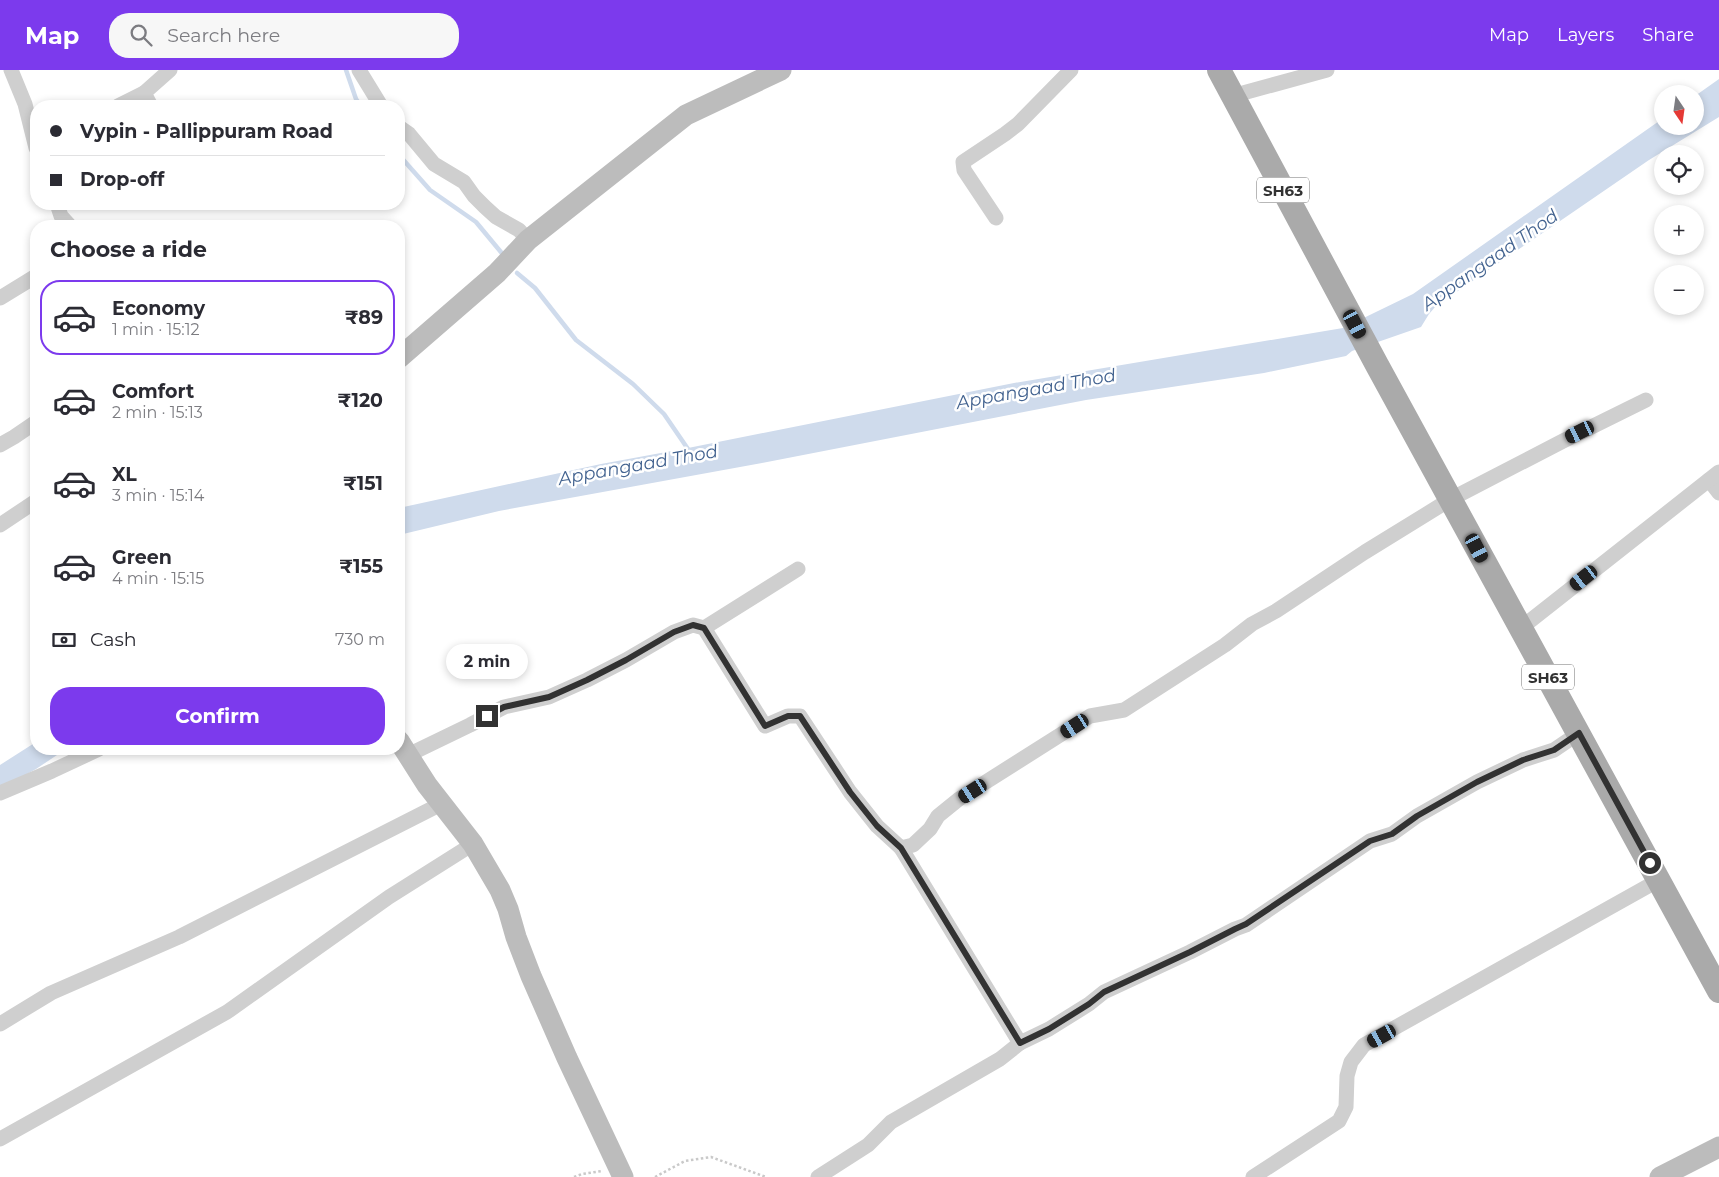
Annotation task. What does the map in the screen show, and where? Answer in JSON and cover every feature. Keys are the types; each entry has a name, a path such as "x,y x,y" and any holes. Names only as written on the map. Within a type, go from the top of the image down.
{"main road":[{"path":"405,353 498,273 528,240 686,115 780,70"},
{"name":"SH63","path":"1219,70 1377,365 1719,991"},
{"path":"405,751 441,804 473,844 500,890 531,976 566,1058 620,1173"},
{"path":"1660,1177 1719,1148"}],"street":[{"path":"10,70 25,104 30,124"},
{"path":"148,100 170,70"},
{"path":"359,70 377,100"},
{"path":"996,218 964,170 963,162 1006,134 1071,70"},
{"path":"1232,96 1327,70"},
{"path":"405,131 434,164 464,182 474,196 496,217 519,230 528,240"},
{"path":"0,298 30,280"},
{"path":"901,848 913,845 930,829 938,816 959,799 1090,716 1124,710 1364,552 1451,500 1646,400"},
{"path":"0,445 30,426"},
{"path":"1521,628 1714,476 1719,493"},
{"path":"0,525 30,505"},
{"path":"704,628 798,569"},
{"path":"405,747 470,725 504,707 549,697 626,660 674,632 693,625 704,628 765,726 788,716 800,716 850,792 877,826 901,848 1020,1043"},
{"path":"818,1177 868,1145 891,1122 1000,1059 1020,1043 1049,1029 1089,1004 1104,992 1246,924 1370,841 1392,834 1417,816 1477,782 1523,760 1554,750 1579,733"},
{"path":"0,792 86,755"},
{"path":"0,1024 51,993 179,937 441,804"},
{"path":"0,1139 227,1012 389,897 473,844"},
{"path":"1253,1177 1339,1121 1346,1107 1347,1076 1351,1062 1364,1046 1659,880"}],"path":[{"path":"656,1177 685,1160 711,1156 766,1177"},
{"path":"574,1177 582,1174 620,1173"}],"water":[{"path":"1719,79 1719,117 1704,126 1704,90"},
{"name":"Appangaad Thod","path":"1654,125 1654,135 1690,135 1673,145 1654,145 1654,157 1436,306 1421,327 1352,351 1346,356 1264,373 1086,400 762,463 499,511 405,534 405,507 601,464 1014,383 1343,328 1413,294"},
{"path":"30,746 30,755 57,755 0,789 0,765"}],"waterway":[{"path":"346,70 357,100"},
{"path":"405,162 430,190 476,222 505,257"},
{"name":"Appangaad Thod","path":"517,273 535,288 576,340 633,384 664,414 690,452"}],"route":[{"path":"487,716 504,707 549,697 587,680 674,632 693,625 704,628 765,726 788,716 800,716 850,792 877,826 901,848 1020,1043 1049,1029 1089,1004 1104,992 1130,978 1190,952 1246,924 1370,841 1392,834 1417,816 1477,782 1523,760 1554,750 1579,733 1650,863"}]}
